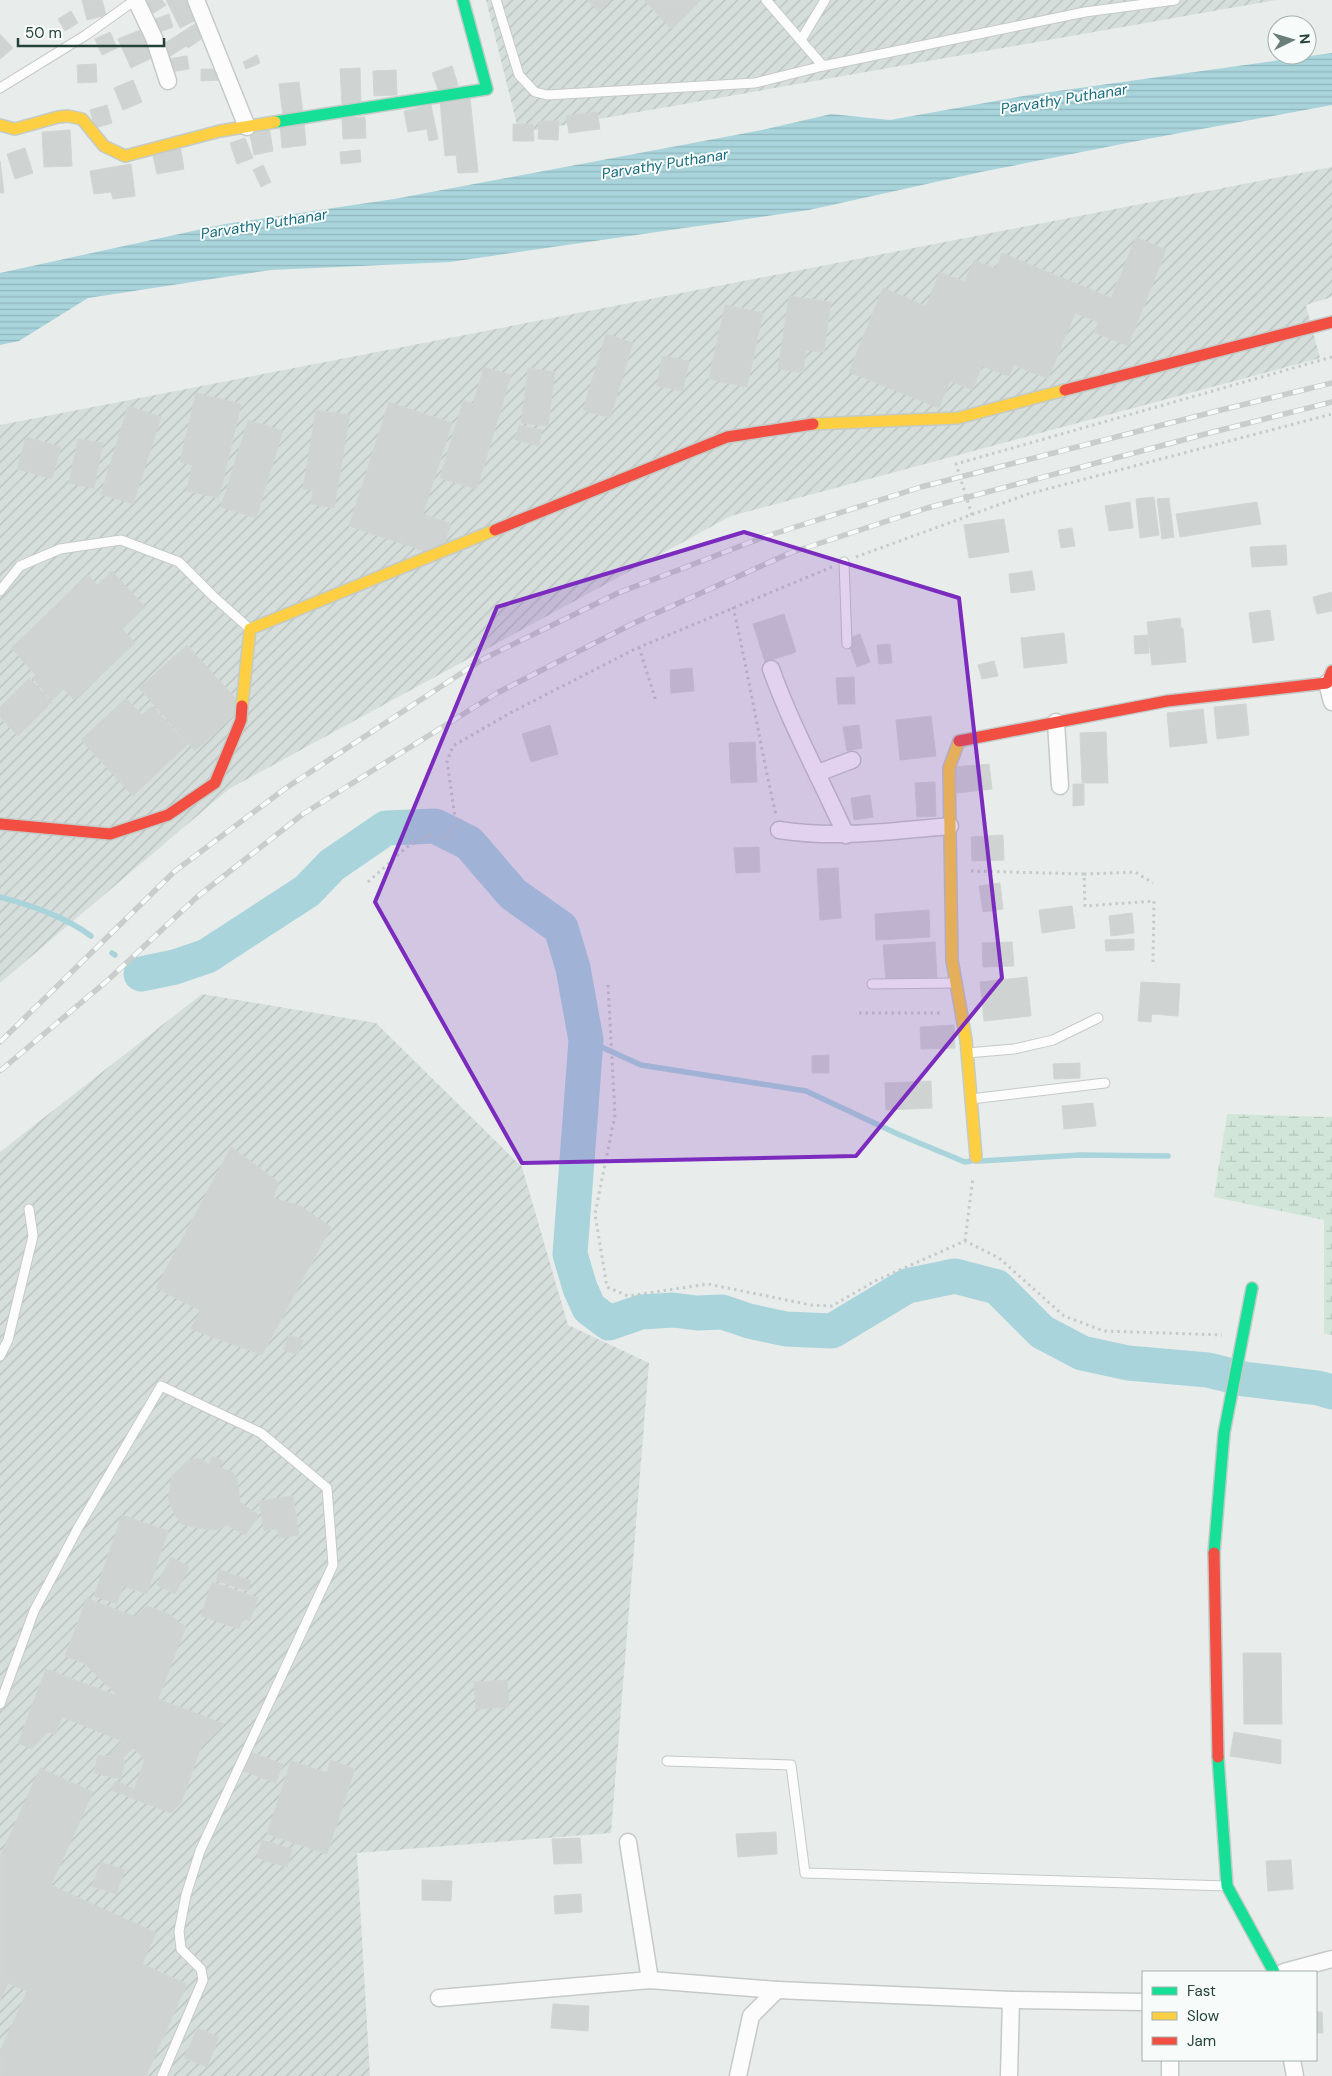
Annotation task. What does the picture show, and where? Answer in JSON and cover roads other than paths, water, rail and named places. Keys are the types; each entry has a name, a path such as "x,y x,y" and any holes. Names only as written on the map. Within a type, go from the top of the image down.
{"street":[{"path":"136,0 154,38 168,81"},
{"path":"196,0 247,127"},
{"path":"0,125 18,129 52,118 66,116 82,119 102,146 111,152 125,156 220,131 487,89 463,0"},
{"path":"0,824 110,834 168,816 215,783 241,720 250,629 727,437 821,423 958,418 1332,322"},
{"path":"771,669 781,698 846,835"},
{"path":"976,1157 967,1053 952,960 949,768 959,740 1167,702 1330,677 1332,702"},
{"path":"1056,722 1060,786"},
{"path":"818,774 852,760"},
{"path":"779,830 802,834 846,835 950,826"},
{"path":"1252,1288 1224,1433 1214,1558 1219,1781 1227,1886 1273,1971"},
{"path":"628,1842 650,1980"},
{"path":"1288,1971 1332,1959"},
{"path":"439,1998 650,1980 777,1990 1010,2000 1142,2002"},
{"path":"738,2076 751,2016 777,1990"},
{"path":"1009,2076 1010,2000"},
{"path":"1170,2061 1170,2076"},
{"path":"1292,2061 1295,2076"}],"lane":[{"path":"0,88 86,35 136,0"},
{"path":"496,0 519,75 535,92 547,95 755,83 823,66 1086,12 1175,0"},
{"path":"766,0 823,66"},
{"path":"801,40 826,0"},
{"path":"0,591 20,566 60,549 122,540 179,562 250,629"},
{"path":"844,562 847,644"},
{"path":"872,984 956,983"},
{"path":"967,1053 1014,1049 1054,1040 1098,1018"},
{"path":"971,1099 1105,1083"},
{"path":"0,1356 8,1340 33,1236 29,1209"},
{"path":"0,1704 34,1611 78,1528 161,1386 261,1434 327,1488 333,1565 200,1851 186,1895 179,1931 181,1949 201,1969 203,1980 162,2076"},
{"path":"667,1762 791,1764 805,1873 1227,1886"}],"water":[{"name":"Parvathy Puthanar","path":"1332,53 1332,105 981,172 809,210 450,262 271,270 88,298 19,341 0,345 0,273 225,224 394,199 762,130 831,114 890,120 1029,95 1267,62 1267,65 1317,65 1317,55"}],"waterway":[{"path":"141,974 175,967 207,956 307,891 332,865 386,828 435,826 469,843 513,894 561,928 573,968 586,1040 570,1254 580,1288 589,1308 609,1323 641,1312 673,1310 697,1313 722,1312 749,1321 786,1329 832,1331 907,1286 955,1276 997,1287 1042,1332 1082,1353 1128,1363 1208,1370 1244,1379 1318,1388 1332,1392"},
{"path":"0,897 59,917 91,936"},
{"path":"136,971 141,974"},
{"path":"588,1059 586,1040 641,1065 806,1091 900,1135 965,1162 971,1161"},
{"path":"980,1161 1080,1155 1168,1156"}],"railway":[{"path":"0,1042 175,871 286,788 483,659 618,593 764,537 921,487 1332,383"},
{"path":"0,1071 108,980 197,897 303,814 497,693 632,624 790,553 927,508 1332,402"}]}
